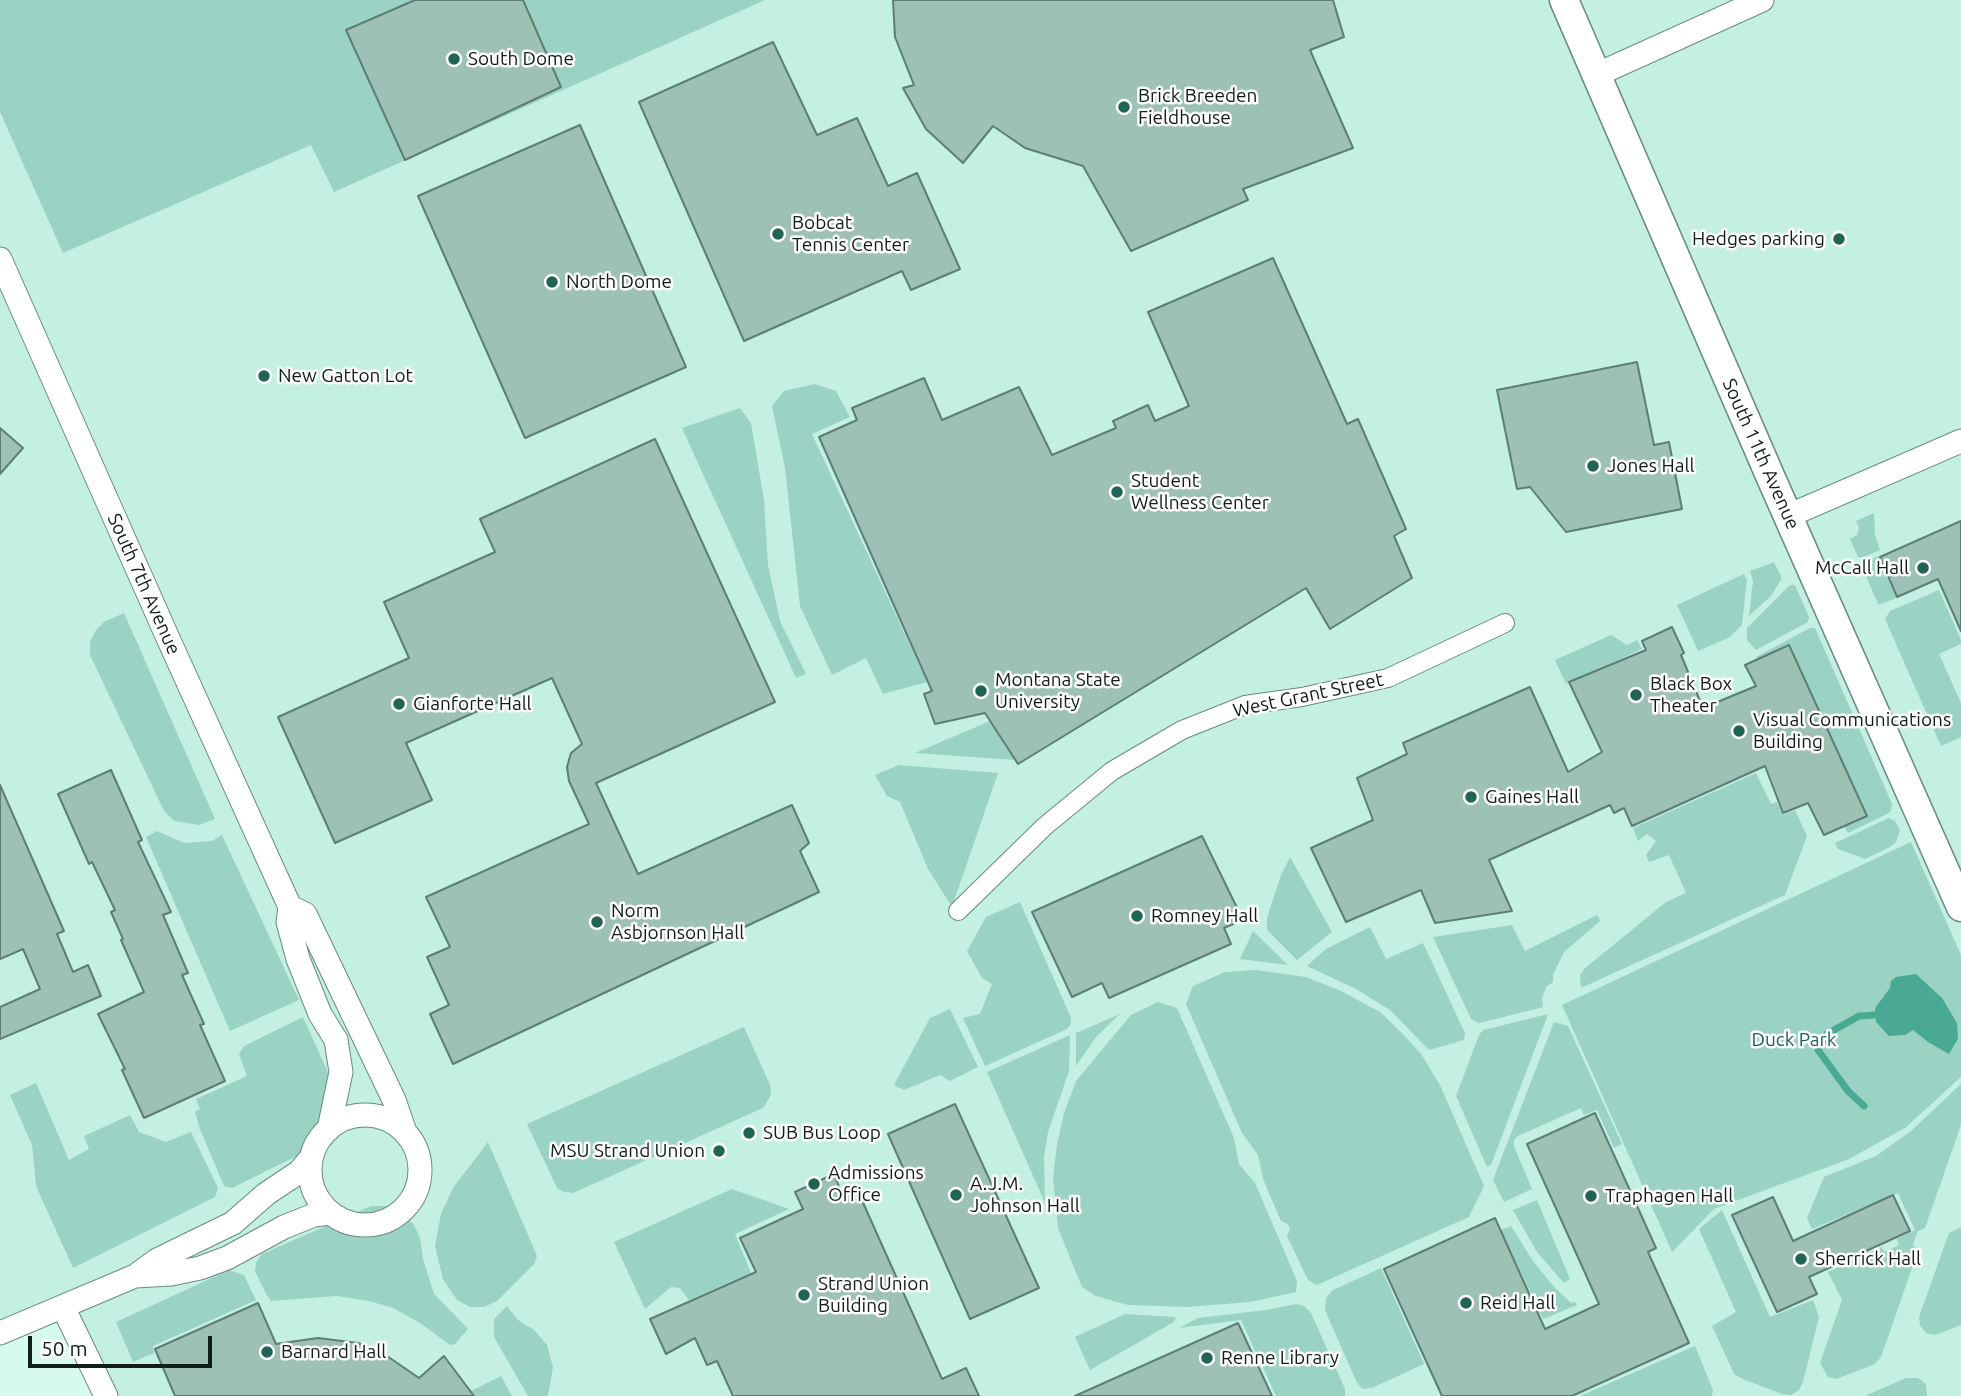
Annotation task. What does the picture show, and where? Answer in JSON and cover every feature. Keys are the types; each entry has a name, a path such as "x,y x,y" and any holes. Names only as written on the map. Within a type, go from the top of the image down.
{"street":[{"name":"South 11th Avenue","path":"1564,0 1961,907"},
{"path":"1596,75 1762,0"},
{"name":"South 7th Avenue","path":"0,259 290,908 288,922 298,959 320,1014 336,1040 341,1072 329,1129"},
{"path":"1788,516 1961,441"},
{"name":"West Grant Street","path":"958,911 1045,826 1112,771 1182,730 1245,705 1302,698 1388,678 1504,623"},
{"name":"South 7th Avenue","path":"290,908 305,914 394,1100 405,1132"},
{"path":"373,1115 390,1121 405,1132 415,1146 420,1181 413,1198 402,1212 387,1221 370,1226 351,1224 330,1213 320,1204 312,1187 309,1169 313,1150 323,1134 337,1122 355,1116 373,1115"},
{"path":"0,1333 135,1276 157,1260 233,1223 265,1194 299,1172 312,1158"},
{"path":"135,1276 171,1274 200,1268 227,1258 294,1223 314,1215 330,1213"},
{"path":"63,1307 106,1396"}],"shaded area":[{"name":"Montana State University","path":"0,0 1961,0 1961,1396 103,1396 63,1307 0,1333"},
{"path":"1916,974 1942,998 1957,1023 1958,1039 1949,1054 1913,1030 1905,1035 1889,1036 1876,1022 1875,1008 1890,988 1891,981 1896,977"}],"green space":[{"path":"0,0 765,0 334,192 311,145 63,253 0,112"},
{"path":"815,384 836,391 850,417 812,434 927,682 883,694 866,658 832,675 800,606 785,468 772,406 784,391"},
{"path":"740,408 751,423 764,500 768,565 780,621 806,674 796,678 682,428"},
{"path":"1874,513 1875,535 1880,550 1858,557 1850,539 1857,535 1859,528 1856,521"},
{"path":"1878,556 1896,598 1881,604 1878,604 1862,567"},
{"path":"1774,562 1781,580 1771,596 1749,616 1753,581 1750,571"},
{"path":"1744,574 1747,580 1742,625 1730,637 1698,651 1677,605"},
{"path":"1790,585 1795,585 1809,617 1808,622 1756,650 1747,640 1747,628"},
{"path":"1939,590 1961,640 1961,644 1939,654 1961,703 1961,737 1941,746 1885,619 1890,611"},
{"path":"124,613 215,819 199,825 174,821 164,811 90,655 90,642 96,630 104,622"},
{"path":"1810,628 1815,628 1892,804 1891,811 1887,814 1848,833 1844,826 1867,815 1789,646 1758,660 1756,657"},
{"path":"1611,635 1627,645 1637,640 1642,649 1566,684 1555,660"},
{"path":"990,721 1015,760 915,753"},
{"path":"899,765 998,773 952,907 928,869 900,802 887,796 875,775"},
{"path":"1756,773 1771,804 1777,802 1783,815 1795,810 1807,836 1785,895 1581,988 1580,976 1584,969 1666,902 1686,893 1669,855 1649,862 1646,855 1656,841 1647,834 1638,841 1633,828"},
{"path":"1889,818 1895,821 1900,830 1896,842 1890,847 1865,859 1838,849 1835,843"},
{"path":"157,831 184,843 212,841 222,835 299,1000 230,1031 146,837"},
{"name":"Duck Park","path":"1911,842 1961,955 1961,1077 1905,1128 1849,1159 1714,1209 1672,1252 1562,1005"},
{"path":"1290,857 1332,932 1297,960 1267,930 1267,918"},
{"path":"1020,902 1071,1018 1071,1024 1067,1029 985,1066 963,1018 980,1014 992,984 982,978 967,951 986,917"},
{"path":"1597,915 1600,921 1564,952 1553,975 1553,982 1546,987 1542,998 1543,1007 1479,1023 1471,1019 1433,937 1512,925 1525,951"},
{"path":"1370,927 1386,959 1423,943 1465,1033 1464,1040 1429,1050 1390,1010 1356,989 1307,966 1326,949"},
{"path":"1253,931 1288,965 1240,959"},
{"path":"1256,970 1306,977 1341,991 1380,1012 1421,1054 1440,1085 1484,1186 1469,1217 1317,1285 1308,1280 1287,1236 1290,1229 1288,1224 1281,1221 1263,1179 1258,1155 1242,1133 1186,1004 1193,986 1225,972"},
{"path":"1158,1002 1177,1008 1234,1138 1239,1164 1255,1183 1297,1281 1296,1292 1250,1302 1188,1307 1128,1305 1096,1296 1082,1287 1058,1228 1053,1178 1064,1113 1076,1081 1131,1015"},
{"path":"950,1009 978,1067 950,1081 940,1075 904,1090 894,1085 930,1018"},
{"path":"1120,1014 1096,1037 1076,1066 1076,1033"},
{"path":"1548,1014 1491,1165 1487,1167 1456,1096 1479,1035 1483,1030"},
{"path":"303,1017 353,1128 232,1188 224,1186 200,1129 195,1112 200,1109 196,1099 247,1076 239,1054 244,1046"},
{"path":"1554,1022 1568,1026 1622,1144 1614,1148 1597,1110 1584,1115 1581,1108 1518,1136 1514,1140 1514,1146 1532,1189 1504,1202 1493,1180"},
{"path":"744,1027 770,1085 771,1095 763,1108 573,1193 557,1188 527,1124"},
{"path":"1070,1035 1069,1071 1048,1132 1044,1157 1045,1203 987,1072"},
{"path":"36,1083 69,1160 89,1149 84,1136 130,1115 139,1132 166,1142 191,1132 218,1188 215,1197 73,1268 36,1186 32,1145 10,1095"},
{"path":"1961,1084 1961,1125 1925,1228 1918,1231 1913,1244 1918,1251 1881,1357 1875,1364 1836,1379 1828,1377 1820,1363 1842,1300 1828,1272 1881,1247 1885,1252 1899,1245 1897,1239 1915,1230 1898,1193 1812,1229 1807,1218 1824,1177 1876,1156 1911,1131"},
{"path":"488,1142 537,1256 534,1264 497,1301 484,1307 470,1307 457,1300 443,1279 435,1246 441,1214 453,1188"},
{"path":"732,1189 789,1209 735,1234 751,1273 689,1300 680,1288 671,1287 645,1309 614,1242"},
{"path":"1537,1200 1570,1279 1564,1283 1537,1252 1513,1210"},
{"path":"371,1206 388,1206 404,1213 414,1225 420,1238 423,1259 434,1294 468,1329 455,1344 450,1345 420,1323 393,1308 369,1301 336,1296 271,1301 266,1294 255,1271 256,1263 262,1254"},
{"path":"1722,1210 1770,1317 1813,1300 1819,1317 1803,1382 1799,1390 1791,1395 1782,1394 1734,1374 1712,1326 1736,1312 1699,1229"},
{"path":"1511,1226 1533,1261 1555,1288 1577,1305 1543,1319 1501,1230"},
{"path":"1961,1227 1961,1325 1935,1335 1926,1333 1920,1325 1919,1317 1949,1233"},
{"path":"1381,1268 1424,1364 1372,1388 1363,1389 1357,1383 1325,1310 1326,1298 1333,1290"},
{"path":"229,1270 244,1275 256,1300 153,1346 154,1353 133,1362 116,1322"},
{"path":"1296,1304 1304,1306 1311,1313 1345,1389 1345,1396 1276,1396 1241,1320 1179,1328 1198,1318"},
{"path":"507,1306 518,1320 534,1330 547,1345 553,1367 548,1396 528,1396 494,1337 494,1319"},
{"path":"1125,1314 1176,1317 1174,1322 1090,1370 1075,1337"},
{"path":"1695,1346 1713,1390 1712,1396 1580,1396"},
{"path":"501,1376 512,1396 470,1396 469,1392"},
{"path":"1906,1378 1918,1378 1926,1384 1927,1396 1865,1396"}],"building":[{"name":"South Dome","path":"415,0 523,0 561,87 405,160 346,30"},
{"name":"Brick Breeden Fieldhouse","path":"893,0 1333,0 1344,37 1310,50 1353,148 1243,189 1248,200 1131,251 1083,166 1025,148 993,126 963,163 926,129 903,88 914,85 895,37"},
{"name":"Bobcat Tennis Center","path":"773,42 817,135 857,118 888,186 917,173 960,269 911,290 902,271 744,341 639,102"},
{"name":"North Dome","path":"580,125 686,367 525,438 418,196"},
{"name":"Student Wellness Center","path":"1273,258 1347,424 1358,419 1406,529 1394,536 1412,578 1330,629 1306,588 1018,764 985,713 935,724 924,694 932,691 819,437 857,420 852,408 924,378 942,420 1019,387 1052,455 1116,428 1113,421 1148,405 1155,421 1189,406 1148,312"},
{"name":"Jones Hall","path":"1637,362 1654,445 1669,442 1682,509 1566,532 1530,487 1517,489 1497,390"},
{"path":"0,428 23,448 0,474"},
{"path":"655,439 775,702 596,783 638,874 792,805 809,843 800,851 819,892 453,1064 430,1014 449,1005 427,957 450,947 426,897 589,824 569,781 567,767 571,753 582,744 552,678 406,743 432,800 335,843 278,717 409,658 384,602 495,552 480,519"},
{"name":"McCall Hall","path":"1961,521 1961,631 1938,579 1897,597 1880,557"},
{"path":"1672,627 1703,708 1756,686 1745,665 1789,645 1867,816 1824,835 1808,803 1783,813 1765,766 1632,826 1624,808 1614,813 1610,805 1489,860 1512,911 1435,923 1421,890 1346,922 1311,848 1373,820 1357,778 1407,754 1403,743 1530,687 1568,772 1602,752 1569,682 1646,650 1642,641"},
{"path":"111,770 142,840 138,842 171,912 163,915 188,973 182,975 204,1024 200,1025 225,1081 144,1118 122,1070 125,1069 98,1014 144,992 111,912 115,910 92,862 89,864 58,794"},
{"path":"0,785 64,931 57,934 73,972 88,965 101,996 0,1039 0,1007 40,989 23,949 0,959"},
{"name":"Romney Hall","path":"1202,836 1243,920 1224,928 1231,944 1109,998 1102,983 1072,997 1032,912"},
{"name":"A.J.M. Johnson Hall","path":"955,1104 1039,1288 970,1319 888,1134"},
{"name":"Reid Hall","path":"1595,1113 1656,1248 1648,1252 1689,1343 1572,1396 1442,1396 1384,1269 1495,1218 1545,1329 1599,1304 1527,1144"},
{"name":"Strand Union Building","path":"834,1174 842,1194 856,1187 942,1379 966,1368 979,1396 733,1396 717,1361 707,1365 695,1338 666,1354 650,1319 756,1272 740,1238 803,1209 795,1192"},
{"name":"Sherrick Hall","path":"1893,1195 1910,1231 1809,1277 1817,1294 1777,1312 1732,1215 1773,1197 1793,1241"},
{"name":"Barnard Hall","path":"258,1303 276,1344 318,1338 358,1343 387,1356 419,1378 444,1356 474,1396 175,1396 155,1349"},
{"name":"Renne Library","path":"1238,1323 1272,1396 1075,1396"}],"waterway":[{"path":"1864,1106 1848,1091 1818,1050 1827,1034 1859,1016 1875,1015"}],"place":[{"name":"South Dome","path":"454,59"},
{"name":"Brick Breeden Fieldhouse","path":"1124,107"},
{"name":"Bobcat Tennis Center","path":"778,234"},
{"name":"Hedges parking","path":"1839,239"},
{"name":"North Dome","path":"552,282"},
{"name":"New Gatton Lot","path":"264,376"},
{"name":"Jones Hall","path":"1593,466"},
{"name":"Student Wellness Center","path":"1117,492"},
{"name":"McCall Hall","path":"1923,568"},
{"name":"Montana State University","path":"981,691"},
{"name":"Black Box Theater","path":"1636,695"},
{"name":"Gianforte Hall","path":"399,704"},
{"name":"Visual Communications Building","path":"1739,731"},
{"name":"Gaines Hall","path":"1471,797"},
{"name":"Romney Hall","path":"1137,916"},
{"name":"Norm Asbjornson Hall","path":"597,922"},
{"name":"SUB Bus Loop","path":"749,1133"},
{"name":"MSU Strand Union","path":"719,1151"},
{"name":"Admissions Office","path":"814,1184"},
{"name":"A.J.M. Johnson Hall","path":"956,1195"},
{"name":"Traphagen Hall","path":"1591,1196"},
{"name":"Sherrick Hall","path":"1801,1259"},
{"name":"Strand Union Building","path":"804,1295"},
{"name":"Reid Hall","path":"1466,1303"},
{"name":"Barnard Hall","path":"267,1352"},
{"name":"Renne Library","path":"1207,1358"}]}
